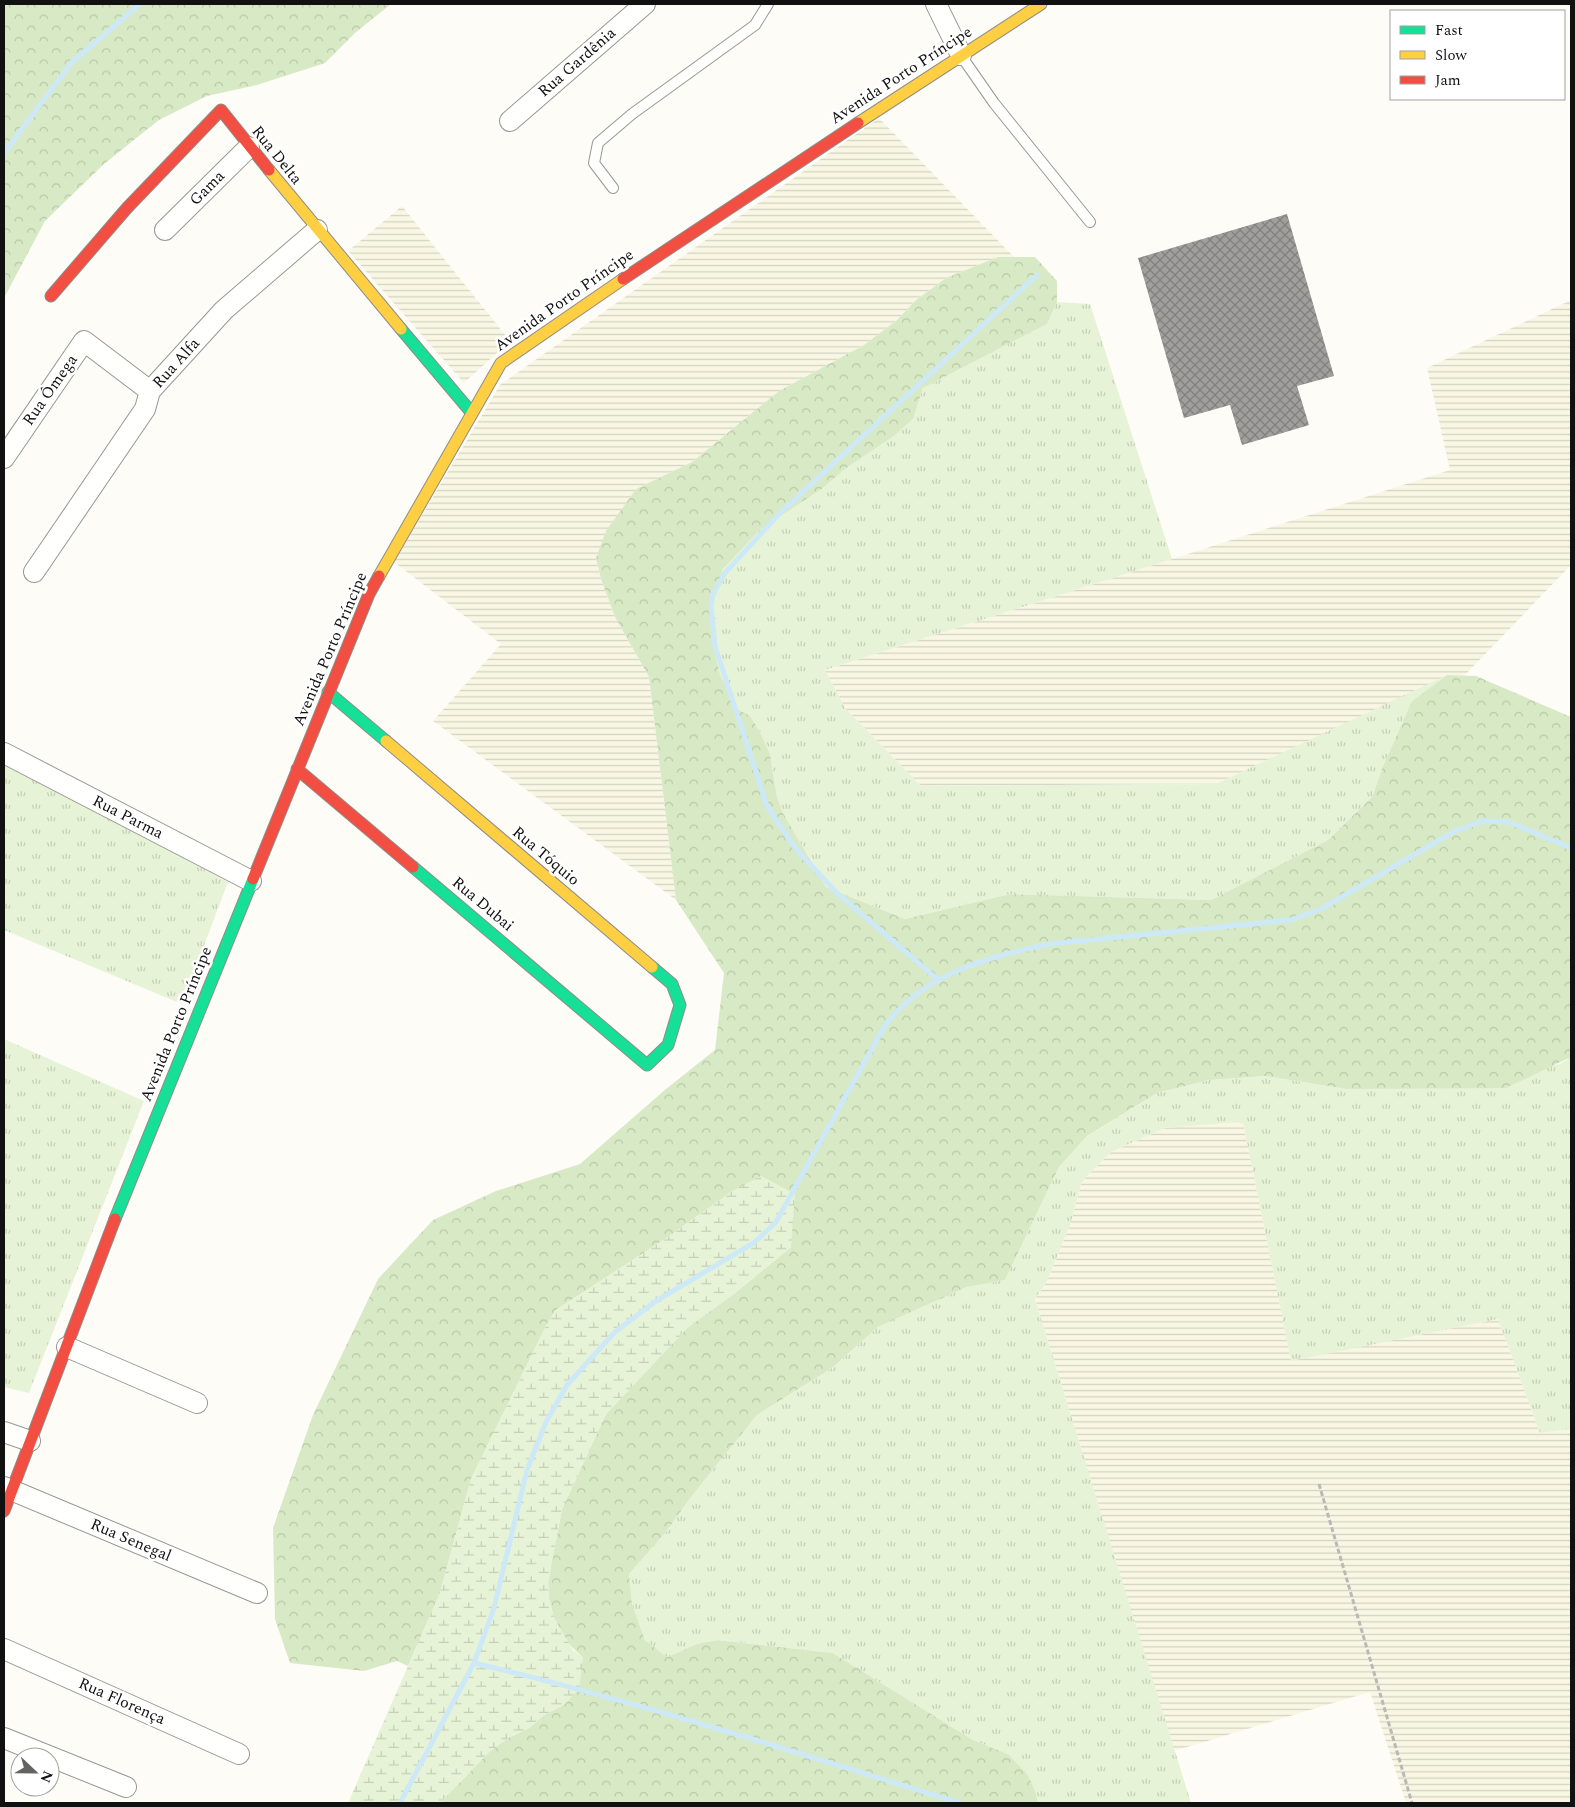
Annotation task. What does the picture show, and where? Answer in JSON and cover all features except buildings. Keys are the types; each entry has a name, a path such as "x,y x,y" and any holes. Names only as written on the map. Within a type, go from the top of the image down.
{"street":[{"name":"Rua Gardênia","path":"510,121 645,4"},
{"path":"936,4 961,55"},
{"name":"Avenida Porto Príncipe","path":"4,1511 8,1489 30,1441 134,1170 369,594 471,412 501,363 696,229 1041,4"},
{"name":"Rua Delta","path":"51,296 127,208 220,110 317,230 471,412"},
{"name":"Gama","path":"165,230 249,146"},
{"name":"Rua Alfa","path":"34,572 145,409 150,391 224,310 317,230"},
{"name":"Rua Ômega","path":"4,458 84,341 150,391"},
{"name":"Rua Tóquio","path":"328,692 672,984 680,1004 668,1045 647,1065"},
{"name":"Rua Parma","path":"4,753 251,881"},
{"name":"Rua Dubai","path":"297,769 647,1065"},
{"path":"67,1347 197,1403"},
{"path":"4,1432 30,1441"},
{"name":"Rua Senegal","path":"8,1489 257,1593"},
{"name":"Rua Florença","path":"4,1649 239,1754"},
{"path":"4,1738 126,1787"}],"lane":[{"path":"613,188 594,163 598,143 632,114 755,25 768,4"},
{"path":"961,55 994,103 1090,222"}],"path":[{"path":"1319,1484 1412,1803"}],"shaded area":[{"path":"879,118 1014,257 998,257 946,278 916,300 897,320 864,345 779,391 692,462 636,489 596,558 601,579 615,617 649,677 676,900 433,721 501,644 394,562 500,385"},
{"path":"402,206 510,341 464,383 348,251"},
{"path":"1571,300 1571,565 1464,676 1447,676 1216,784 921,786 845,708 825,670 1450,470 1427,368"},
{"path":"1243,1122 1291,1360 1498,1319 1540,1433 1571,1429 1571,1803 1406,1803 1370,1692 1174,1751 1035,1299 1046,1283 1070,1225 1082,1181 1111,1152 1165,1128"}],"green space":[{"path":"4,4 391,4 355,33 325,63 257,85 207,96 159,120 104,164 45,221 4,298"},
{"path":"998,257 1035,257 1057,281 1057,302 1047,324 923,388 913,419 894,436 845,469 823,488 760,530 723,569 713,600 716,658 720,674 737,709 750,716 759,730 770,754 777,797 783,813 826,887 905,919 1010,894 1211,900 1328,840 1372,797 1383,766 1412,701 1447,675 1476,676 1571,717 1571,1057 1506,1088 1346,1089 1266,1076 1209,1080 1157,1093 1087,1136 1059,1167 1005,1280 967,1287 878,1327 832,1368 757,1415 691,1497 666,1532 629,1574 632,1604 645,1640 667,1657 697,1644 717,1640 833,1653 973,1740 1008,1754 1027,1774 1036,1793 1038,1803 440,1803 489,1752 508,1738 529,1728 544,1715 565,1704 583,1658 568,1643 554,1618 549,1599 548,1582 562,1509 606,1414 687,1328 735,1293 791,1247 734,1190 665,1239 556,1310 547,1324 471,1479 440,1593 408,1666 397,1661 364,1671 290,1663 275,1619 273,1528 313,1415 378,1279 433,1220 496,1191 580,1164 666,1089 715,1050 724,973 676,900 649,677 615,617 601,579 596,558 606,531 636,489 692,462 779,391 864,345 897,320 916,300 946,278"},
{"path":"1057,302 1090,304 1172,559 825,670 845,708 921,786 1216,784 1447,675 1412,701 1383,766 1372,797 1328,840 1211,900 1010,894 905,919 826,887 783,813 777,797 770,754 759,730 750,716 737,709 720,674 716,658 713,600 723,569 760,530 823,488 845,469 894,436 913,419 923,388 1047,324"},
{"path":"4,762 228,882 182,1004 4,930"},
{"path":"4,1039 144,1101 29,1393 4,1387"},
{"path":"1571,1057 1571,1429 1540,1433 1498,1319 1291,1361 1243,1122 1165,1128 1111,1152 1082,1181 1070,1225 1046,1283 1035,1299 1191,1803 1038,1803 1036,1793 1008,1754 973,1740 833,1653 717,1640 697,1644 667,1657 645,1640 632,1604 629,1574 666,1532 691,1497 757,1415 832,1368 878,1327 967,1287 1005,1280 1059,1167 1086,1137 1157,1093 1209,1080 1266,1076 1346,1089 1560,1064"},
{"path":"761,1176 795,1194 791,1247 735,1293 687,1328 606,1414 562,1509 548,1582 549,1599 554,1618 573,1650 583,1658 579,1689 565,1704 544,1715 529,1728 508,1738 489,1752 440,1803 348,1803 440,1593 471,1479 547,1324 556,1310 665,1239 734,1190"}],"waterway":[{"path":"4,153 71,63 140,4"},
{"path":"937,979 837,893 796,849 767,806 715,646 711,606 713,594 725,573 779,514 1037,275"},
{"path":"400,1803 474,1663 494,1608 527,1470 546,1422 567,1385 615,1332 656,1301 755,1242 776,1222 884,1027 918,993 958,970 1002,955 1049,944 1291,920 1321,909 1453,832 1482,821 1509,822 1571,848"},
{"path":"474,1663 657,1711 959,1803"}],"traffic: fast":[{"path":"401,329 471,412"},
{"path":"328,692 386,741"},
{"path":"413,867 647,1065 668,1045 680,1005 672,984 652,967"},
{"path":"115,1219 253,879"}],"traffic: slow":[{"path":"858,123 1041,4"},
{"path":"269,170 401,329"},
{"path":"379,576 501,363 623,279"},
{"path":"386,741 652,967"}],"traffic: jam":[{"path":"51,296 127,208 221,110 269,170"},
{"path":"623,279 858,123"},
{"path":"253,879 369,594 379,576"},
{"path":"297,769 413,867"},
{"path":"4,1511 115,1219"}]}
